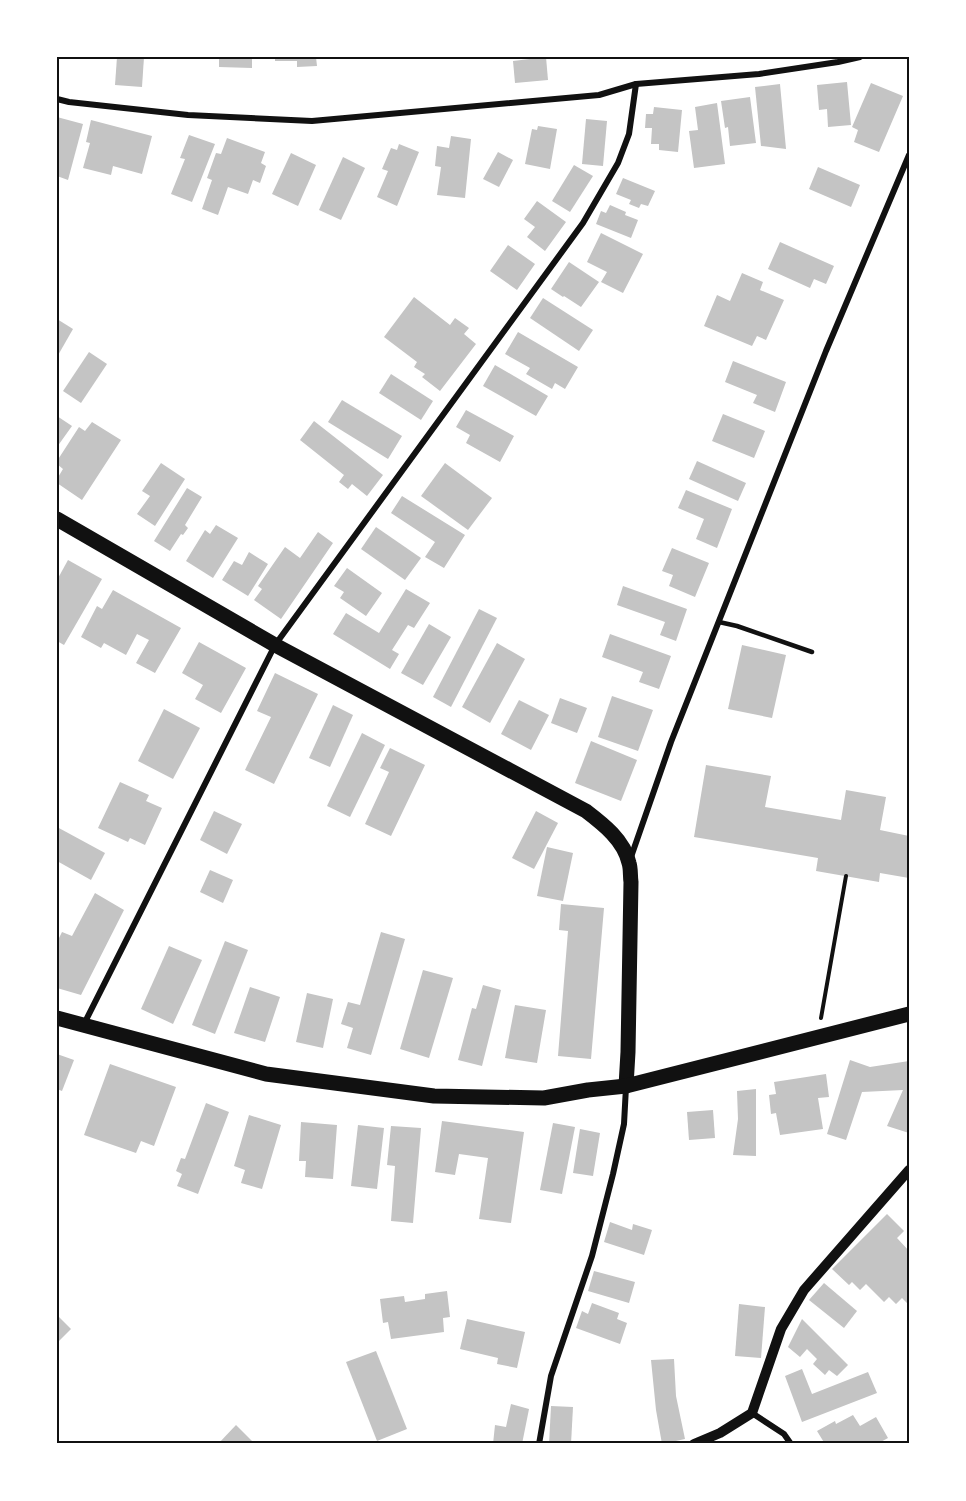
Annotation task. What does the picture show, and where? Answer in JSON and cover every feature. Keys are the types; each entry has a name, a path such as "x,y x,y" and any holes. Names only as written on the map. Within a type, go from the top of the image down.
{"main road":[{"path":"57,519 274,645 586,811 607,828 620,843 629,862 631,882 626,1086"},
{"path":"57,1018 266,1074 434,1096 544,1098 626,1086 909,1014"}],"street":[{"path":"57,99 188,115 312,121 599,95 636,84 759,74 860,57"},
{"path":"83,1025 274,645 583,223 618,163 629,134 636,84"},
{"path":"629,862 671,742 826,351 909,155"},
{"path":"540,1444 551,1376 592,1256 610,1184 624,1124 626,1086"},
{"path":"693,1444 720,1433 752,1413 781,1329 804,1290 909,1170"},
{"path":"752,1413 784,1434 791,1444"}],"lane":[{"path":"719,622 812,652"}],"path":[{"path":"818,1037 846,876"}],"building":[{"path":"117,57 144,57 142,87 115,85"},
{"path":"219,57 252,57 252,68 219,67"},
{"path":"275,57 316,57 317,66 297,67 297,61 275,61"},
{"path":"546,57 548,80 515,83 513,61"},
{"path":"847,82 851,125 828,127 827,109 819,110 817,85"},
{"path":"871,83 903,96 879,152 854,142 858,130 852,127"},
{"path":"780,84 786,149 761,146 755,87"},
{"path":"750,97 756,143 730,146 721,101"},
{"path":"717,103 725,164 694,168 689,131 698,130 695,107"},
{"path":"654,107 682,110 678,152 659,150 659,144 651,144 652,128 645,128 646,114 653,114"},
{"path":"57,117 83,124 68,180 57,176"},
{"path":"586,119 607,121 603,166 582,164"},
{"path":"91,120 152,136 142,174 113,166 111,175 83,168 90,143 86,142"},
{"path":"538,126 557,129 550,169 525,164 532,129 537,130"},
{"path":"189,135 215,144 192,202 171,194 185,159 180,158"},
{"path":"451,136 471,139 465,198 437,195 441,167 435,166 437,146 449,148"},
{"path":"227,138 265,152 261,163 266,166 260,183 253,180 248,194 228,187 218,215 202,209 212,180 207,178 216,153 221,154"},
{"path":"399,144 419,152 397,206 377,197 388,171 382,169 391,148 397,150"},
{"path":"498,152 513,160 499,187 483,179"},
{"path":"291,153 316,165 298,206 272,194"},
{"path":"343,157 365,168 341,220 319,210"},
{"path":"574,165 593,176 570,212 552,201"},
{"path":"818,167 860,185 851,207 809,189"},
{"path":"623,178 655,191 648,206 641,204 639,208 629,204 631,200 616,194"},
{"path":"537,201 566,222 545,251 527,237 535,227 524,219"},
{"path":"610,205 638,220 631,238 596,224 601,211 606,213"},
{"path":"601,233 643,254 623,293 601,282 607,272 587,262"},
{"path":"780,242 834,266 826,284 814,279 810,288 768,269"},
{"path":"508,245 535,264 517,290 490,271"},
{"path":"569,262 599,282 581,307 551,289"},
{"path":"742,273 763,282 760,290 784,300 766,340 757,336 752,346 704,326 717,295 730,301"},
{"path":"414,297 450,325 455,318 469,328 464,334 476,344 440,391 422,377 425,374 414,367 417,362 384,337"},
{"path":"543,298 593,330 579,351 530,318"},
{"path":"57,319 73,329 57,357"},
{"path":"518,332 578,367 565,389 555,383 552,389 526,374 530,368 505,354"},
{"path":"89,352 107,364 81,403 63,391"},
{"path":"733,361 786,382 775,412 753,403 757,395 725,382"},
{"path":"495,365 548,396 536,416 483,386"},
{"path":"391,374 433,401 421,420 379,393"},
{"path":"342,400 402,436 388,459 328,422"},
{"path":"466,410 514,436 500,462 466,443 470,435 456,427"},
{"path":"723,414 765,431 754,458 712,441"},
{"path":"57,416 72,426 57,447"},
{"path":"314,421 383,475 367,496 352,484 348,489 339,482 344,475 300,440"},
{"path":"92,422 121,440 82,500 57,483 63,469 57,461 79,427 85,431"},
{"path":"697,461 746,483 738,501 689,479"},
{"path":"161,463 185,479 155,526 137,514 150,496 142,491"},
{"path":"445,463 492,498 468,530 421,496"},
{"path":"187,488 202,497 185,525 188,528 183,535 181,534 170,551 154,541"},
{"path":"686,490 732,509 717,548 696,539 704,519 678,508"},
{"path":"402,496 465,535 444,568 425,557 435,542 391,513"},
{"path":"216,525 238,538 213,578 186,561 205,530 210,534"},
{"path":"376,527 421,558 405,580 361,549"},
{"path":"318,532 333,543 281,619 254,600 262,589 258,586 285,547 300,558"},
{"path":"672,548 709,563 695,597 669,586 673,575 662,571"},
{"path":"249,552 268,564 248,596 222,580 234,561 242,565"},
{"path":"68,560 102,579 64,645 57,641 57,580"},
{"path":"347,568 382,593 366,616 340,598 344,592 334,586"},
{"path":"623,586 687,609 676,641 660,635 665,622 617,605"},
{"path":"406,589 430,603 414,628 408,625 392,650 399,654 390,669 333,634 346,613 379,633"},
{"path":"113,590 181,628 155,673 136,663 149,640 137,634 126,655 104,643 101,648 81,637 97,606 102,609"},
{"path":"479,609 497,618 451,707 433,697"},
{"path":"429,624 451,637 423,685 401,673"},
{"path":"610,634 671,656 659,689 639,682 643,672 602,657"},
{"path":"199,642 246,668 221,713 195,699 203,685 182,673"},
{"path":"497,643 525,659 490,723 462,707"},
{"path":"742,645 786,655 772,718 728,709"},
{"path":"275,673 318,694 274,784 245,770 271,717 257,711"},
{"path":"612,696 653,710 638,751 598,737"},
{"path":"560,698 587,708 577,733 551,723"},
{"path":"519,700 549,715 531,750 501,734"},
{"path":"333,705 353,715 330,767 309,758"},
{"path":"164,709 200,728 173,779 138,761"},
{"path":"362,733 385,745 350,817 327,806"},
{"path":"591,741 637,760 621,801 575,783"},
{"path":"390,748 425,765 391,836 365,824 389,772 380,768"},
{"path":"706,765 771,776 765,807 841,820 846,790 886,797 880,830 909,836 909,878 880,873 879,882 816,871 818,858 694,837"},
{"path":"120,782 149,795 146,801 162,808 145,845 130,838 128,842 98,828"},
{"path":"214,811 242,824 227,854 200,840"},
{"path":"536,811 558,823 534,869 512,858"},
{"path":"57,827 105,853 91,880 57,861"},
{"path":"547,847 573,853 563,901 537,896"},
{"path":"210,870 233,880 223,903 200,892"},
{"path":"95,893 124,910 81,995 57,988 57,942 62,932 72,936"},
{"path":"561,904 604,908 591,1059 558,1056 568,931 559,930"},
{"path":"381,932 405,939 371,1055 347,1048 353,1028 341,1024 348,1002 360,1005"},
{"path":"225,941 248,950 215,1034 192,1025"},
{"path":"169,946 202,960 173,1024 141,1009"},
{"path":"423,970 453,978 429,1058 400,1049"},
{"path":"483,985 501,990 482,1066 458,1060 472,1008 476,1009"},
{"path":"250,987 280,997 265,1042 234,1033"},
{"path":"307,993 333,999 323,1048 296,1042"},
{"path":"515,1005 546,1010 537,1063 505,1058"},
{"path":"57,1054 74,1060 62,1091 57,1089"},
{"path":"850,1060 870,1067 909,1061 909,1133 887,1126 903,1090 862,1092 846,1140 827,1134"},
{"path":"110,1064 176,1087 154,1146 141,1141 136,1153 84,1135"},
{"path":"826,1074 829,1097 818,1098 823,1129 780,1135 776,1113 771,1114 769,1095 776,1094 774,1082"},
{"path":"756,1089 756,1156 733,1155 738,1119 737,1091"},
{"path":"206,1103 229,1112 198,1194 177,1186 182,1174 176,1171 181,1158 185,1159"},
{"path":"713,1110 715,1138 689,1140 687,1112"},
{"path":"249,1115 281,1125 262,1189 241,1183 245,1170 234,1166"},
{"path":"442,1121 524,1132 511,1223 479,1219 488,1158 459,1154 455,1175 435,1172"},
{"path":"301,1122 337,1125 333,1179 305,1177 306,1161 299,1161"},
{"path":"553,1123 575,1127 562,1194 540,1190"},
{"path":"358,1125 384,1128 377,1189 351,1186"},
{"path":"391,1126 421,1128 413,1223 391,1221 395,1166 387,1165"},
{"path":"580,1129 600,1133 593,1176 573,1173"},
{"path":"887,1214 904,1231 897,1238 909,1251 909,1305 902,1298 896,1304 889,1297 884,1302 866,1284 860,1290 852,1282 849,1285 832,1269"},
{"path":"610,1222 632,1230 633,1224 652,1230 644,1255 604,1242"},
{"path":"594,1271 635,1282 629,1303 588,1291"},
{"path":"824,1283 857,1311 844,1328 809,1300"},
{"path":"447,1291 450,1317 443,1318 444,1332 391,1339 388,1322 383,1323 380,1299 404,1296 405,1302 425,1299 425,1294"},
{"path":"592,1303 619,1313 617,1319 627,1323 620,1344 576,1328 582,1311 588,1314"},
{"path":"739,1304 765,1307 761,1358 735,1356"},
{"path":"57,1315 71,1329 57,1343"},
{"path":"467,1319 525,1332 517,1368 497,1364 498,1358 460,1349"},
{"path":"802,1319 848,1365 837,1376 829,1370 825,1375 813,1364 817,1359 807,1349 800,1357 788,1347"},
{"path":"376,1351 407,1429 377,1441 346,1362"},
{"path":"674,1359 676,1396 685,1439 662,1444 651,1360"},
{"path":"802,1369 812,1394 868,1372 877,1393 802,1422 785,1376"},
{"path":"511,1404 529,1409 522,1444 493,1444 495,1425 506,1427"},
{"path":"551,1406 573,1407 571,1444 549,1444"},
{"path":"853,1415 860,1426 876,1417 888,1438 877,1444 825,1444 817,1431 835,1421 836,1424"},
{"path":"236,1425 255,1444 218,1444"}]}
